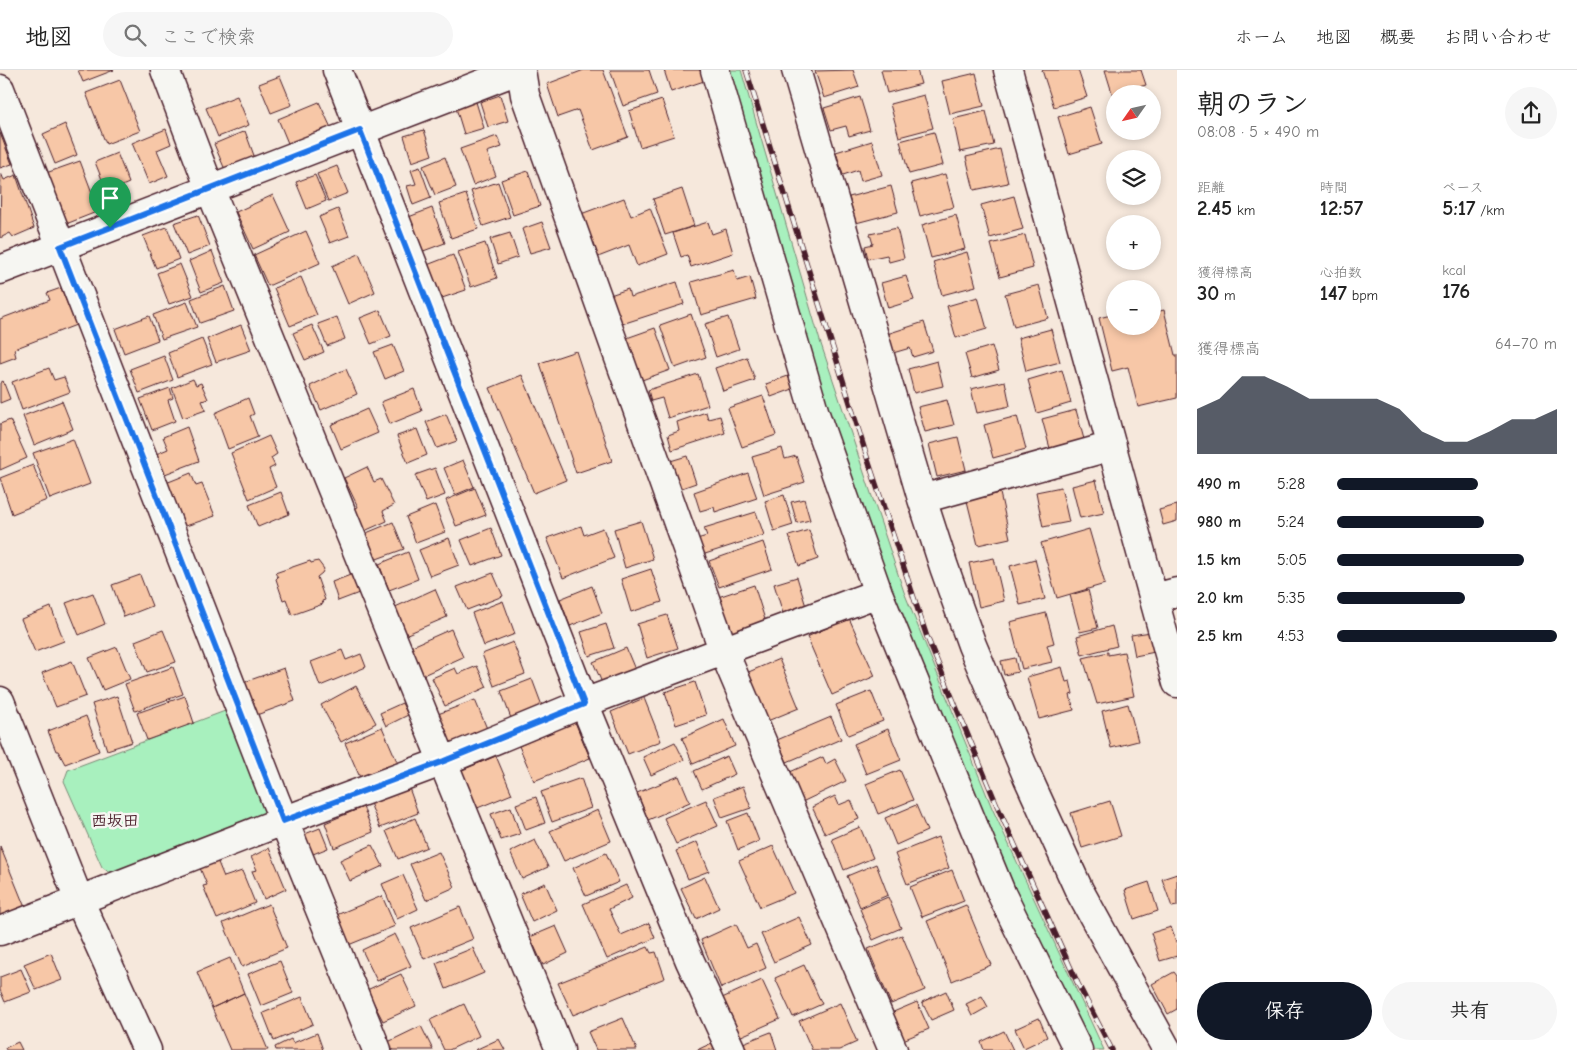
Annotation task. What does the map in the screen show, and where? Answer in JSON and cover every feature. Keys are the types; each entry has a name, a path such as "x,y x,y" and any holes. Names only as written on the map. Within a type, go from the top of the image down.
{"street":[{"path":"165,70 210,189 560,1050"},
{"path":"338,70 584,704 690,961 731,1050"},
{"path":"0,270 519,70 525,95 724,652 894,1050"},
{"path":"715,70 815,414 878,593 1002,895 1078,1050"},
{"path":"796,70 922,499 972,645 1028,778 1079,890 1167,1050"},
{"path":"1008,70 1112,446 1166,595 1177,683"},
{"path":"0,89 283,821 377,1050"},
{"path":"922,499 1112,446"},
{"path":"0,931 283,821 444,761 584,704 878,593"},
{"path":"0,701 78,900 147,1050"}],"green space":[{"path":"726,70 741,70 820,341 904,592 992,808 1104,1050 1089,1050 1004,876 935,715 829,421"},
{"path":"225,711 264,806 264,814 111,874 102,867 64,781 68,770"}],"building":[{"path":"78,70 114,70 83,82"},
{"path":"584,70 603,70 628,137 593,150 578,110 558,117 547,84"},
{"path":"610,70 649,70 657,94 623,106"},
{"path":"664,70 700,70 704,81 671,92"},
{"path":"853,70 859,87 824,98 815,71"},
{"path":"881,70 917,70 921,84 887,93"},
{"path":"1042,70 1078,70 1087,97 1054,107"},
{"path":"1105,70 1141,70 1146,85 1110,85"},
{"path":"976,73 984,106 950,114 942,81"},
{"path":"280,76 292,105 271,113 259,84"},
{"path":"120,80 140,131 106,144 86,93"},
{"path":"500,95 508,121 488,127 480,102"},
{"path":"924,95 933,128 899,137 890,104"},
{"path":"237,96 249,125 218,137 206,108"},
{"path":"860,97 870,130 849,136 846,126 831,130 824,108"},
{"path":"662,100 674,136 640,147 629,111"},
{"path":"319,102 332,130 290,148 278,119"},
{"path":"476,102 484,128 464,134 456,108"},
{"path":"1090,107 1102,144 1069,154 1058,117"},
{"path":"986,111 994,145 960,152 953,119"},
{"path":"65,124 77,155 55,164 43,134"},
{"path":"166,129 171,144 157,150 168,176 149,184 132,143"},
{"path":"424,130 432,155 412,162 404,136"},
{"path":"245,131 256,161 226,172 214,144"},
{"path":"934,132 943,165 909,174 900,141"},
{"path":"0,133 12,164 0,168"},
{"path":"497,136 502,147 487,152 496,176 473,185 460,149"},
{"path":"872,141 882,175 861,181 858,170 843,175 836,152"},
{"path":"1000,149 1008,183 974,190 966,157"},
{"path":"117,153 129,183 107,192 95,162"},
{"path":"445,157 456,187 435,195 423,166"},
{"path":"80,161 99,211 66,224 46,173"},
{"path":"337,166 348,193 328,201 317,174"},
{"path":"420,167 431,198 413,205 407,186 416,184 411,170"},
{"path":"528,171 540,206 513,215 501,180"},
{"path":"1,173 4,180 16,175 34,228 13,237 10,233 0,238"},
{"path":"945,174 954,207 920,216 911,183"},
{"path":"315,175 326,201 307,209 296,182"},
{"path":"498,182 510,217 483,226 471,191"},
{"path":"891,186 898,212 856,223 849,197"},
{"path":"682,189 694,226 665,235 653,199"},
{"path":"466,194 478,229 451,238 439,203"},
{"path":"273,195 290,232 253,249 236,212"},
{"path":"1014,196 1023,229 990,238 981,205"},
{"path":"624,198 631,216 650,208 668,254 637,266 629,245 598,257 581,214"},
{"path":"432,208 445,243 418,253 406,218"},
{"path":"338,209 349,236 330,243 319,217"},
{"path":"198,215 210,246 187,255 174,223"},
{"path":"956,215 965,249 931,258 922,225"},
{"path":"542,222 551,247 530,253 522,229"},
{"path":"708,222 712,234 726,229 733,253 691,267 687,255 681,257 673,233"},
{"path":"167,227 179,259 156,268 143,236"},
{"path":"897,228 904,258 889,262 887,255 868,259 865,246 873,244 870,234"},
{"path":"306,231 320,263 268,286 254,255"},
{"path":"510,233 518,257 498,264 490,239"},
{"path":"1025,235 1033,268 1000,277 991,244"},
{"path":"485,243 497,278 471,287 458,252"},
{"path":"212,251 224,283 201,292 189,261"},
{"path":"967,252 976,286 942,295 933,262"},
{"path":"359,254 375,292 348,304 332,266"},
{"path":"453,255 466,290 439,299 427,265"},
{"path":"180,264 193,296 169,304 157,273"},
{"path":"734,270 737,281 750,277 756,299 701,315 691,282"},
{"path":"906,276 914,300 888,308 881,283"},
{"path":"301,277 317,315 290,326 274,288"},
{"path":"677,282 684,304 619,325 610,295 628,289 630,297"},
{"path":"1039,285 1048,318 1014,327 1005,294"},
{"path":"225,286 234,311 200,323 191,299"},
{"path":"61,288 76,325 14,349 16,357 0,363 0,319 50,300 47,293"},
{"path":"978,297 987,329 956,338 947,306"},
{"path":"187,302 197,327 162,339 153,315"},
{"path":"380,310 391,336 371,344 360,318"},
{"path":"1164,310 1175,355 1177,355 1177,398 1138,407 1128,367 1112,371 1099,318 1106,316 1106,335 1161,335 1161,311"},
{"path":"691,314 706,357 675,368 660,325"},
{"path":"149,316 158,340 124,353 115,329"},
{"path":"337,317 345,339 327,346 318,324"},
{"path":"728,317 739,349 716,357 705,324"},
{"path":"924,322 933,351 913,357 910,348 893,353 887,334"},
{"path":"241,325 251,350 216,362 207,339"},
{"path":"312,325 324,352 305,360 293,333"},
{"path":"655,328 670,370 639,381 624,339"},
{"path":"1051,329 1060,362 1026,371 1018,338"},
{"path":"202,339 212,364 177,377 168,353"},
{"path":"393,345 404,371 385,379 374,352"},
{"path":"992,346 999,370 972,378 965,354"},
{"path":"576,351 612,461 576,473 540,363"},
{"path":"164,356 173,380 139,393 130,369"},
{"path":"747,357 755,380 723,391 715,368"},
{"path":"937,361 943,386 914,393 908,369"},
{"path":"49,368 54,380 64,377 70,392 22,410 12,382"},
{"path":"346,369 357,394 321,410 310,386"},
{"path":"1062,370 1071,403 1037,413 1028,380"},
{"path":"698,374 708,405 668,418 662,398 651,401 648,390"},
{"path":"522,375 566,480 534,493 490,388"},
{"path":"788,376 793,389 771,397 766,384"},
{"path":"193,379 196,385 201,383 208,399 202,401 206,410 183,418 172,388"},
{"path":"3,381 10,399 0,403 0,383"},
{"path":"1005,381 1010,406 977,413 971,389"},
{"path":"170,388 173,398 168,400 175,421 152,430 140,399"},
{"path":"414,389 422,411 390,424 381,402"},
{"path":"763,396 776,435 742,447 728,408"},
{"path":"248,398 254,414 250,416 258,437 228,449 215,413"},
{"path":"947,400 954,425 925,432 918,407"},
{"path":"62,401 73,429 34,445 23,416"},
{"path":"367,409 378,433 341,449 331,425"},
{"path":"1076,410 1085,443 1051,452 1042,419"},
{"path":"706,412 708,419 720,416 725,433 672,450 668,435 679,431 677,422"},
{"path":"446,414 457,441 437,448 426,422"},
{"path":"1017,416 1026,449 993,458 984,425"},
{"path":"10,420 27,458 0,470 0,424"},
{"path":"187,427 199,461 165,474 156,454 168,449 163,437"},
{"path":"417,429 427,455 408,463 397,436"},
{"path":"269,436 277,454 271,458 275,466 269,469 276,487 249,499 231,453"},
{"path":"958,437 966,470 937,477 929,444"},
{"path":"73,439 90,484 50,499 33,453"},
{"path":"782,448 785,459 796,456 805,482 764,495 752,457"},
{"path":"687,456 696,483 676,490 667,462"},
{"path":"463,460 474,487 455,495 444,468"},
{"path":"33,465 47,500 12,514 0,478"},
{"path":"367,467 374,482 381,479 394,505 383,511 387,521 360,533 349,511 358,507 344,478"},
{"path":"435,468 445,495 426,502 415,475"},
{"path":"191,473 196,486 202,484 215,516 183,527 166,483"},
{"path":"748,473 757,498 715,512 714,507 700,511 694,492"},
{"path":"1096,480 1104,513 1080,518 1072,486"},
{"path":"1061,487 1069,522 1043,527 1036,492"},
{"path":"475,488 486,515 456,526 446,500"},
{"path":"281,492 289,514 258,527 249,505"},
{"path":"1000,493 1010,538 978,545 967,501"},
{"path":"784,495 793,525 774,531 765,501"},
{"path":"804,499 810,520 797,523 791,502"},
{"path":"435,505 445,532 416,543 406,517"},
{"path":"1177,505 1177,521 1163,525 1159,510"},
{"path":"756,512 764,535 702,555 697,539 707,536 704,528"},
{"path":"641,521 653,559 625,568 614,529"},
{"path":"393,522 404,549 374,560 364,534"},
{"path":"581,526 584,535 603,528 614,558 563,578 547,538"},
{"path":"491,528 501,555 472,566 461,540"},
{"path":"1089,529 1105,584 1057,598 1041,543"},
{"path":"809,530 818,559 799,566 789,536"},
{"path":"449,538 459,565 430,576 419,550"},
{"path":"763,542 772,569 719,587 709,561"},
{"path":"408,552 418,579 389,590 379,564"},
{"path":"994,558 1004,601 979,607 969,563"},
{"path":"1035,559 1045,599 1020,605 1010,566"},
{"path":"310,561 311,563 318,561 324,569 317,577 325,600 322,601 323,604 292,615 286,599 283,600 276,579 278,577 275,573"},
{"path":"651,569 662,602 631,612 621,579"},
{"path":"493,573 503,596 467,610 457,587"},
{"path":"353,574 359,593 338,601 332,582"},
{"path":"140,575 152,606 124,617 112,585"},
{"path":"797,577 808,613 785,620 774,584"},
{"path":"754,585 768,629 731,640 718,597"},
{"path":"592,586 602,613 570,626 560,599"},
{"path":"435,589 447,617 405,635 393,608"},
{"path":"1088,590 1098,628 1080,632 1070,595"},
{"path":"93,593 105,624 79,635 66,603"},
{"path":"503,601 515,634 484,646 472,613"},
{"path":"51,607 64,641 35,652 21,619"},
{"path":"1046,613 1054,643 1047,645 1052,662 1022,669 1010,622"},
{"path":"667,615 678,648 647,658 637,624"},
{"path":"849,618 875,676 832,695 807,637"},
{"path":"606,624 614,648 589,656 581,632"},
{"path":"1112,626 1117,646 1082,655 1077,636"},
{"path":"451,629 463,657 421,676 408,648"},
{"path":"163,630 176,662 147,672 135,641"},
{"path":"1151,632 1155,652 1135,656 1131,635"},
{"path":"513,642 525,674 494,686 482,654"},
{"path":"117,647 130,679 103,690 89,658"},
{"path":"626,648 636,672 603,685 593,662"},
{"path":"342,650 346,660 361,654 366,667 320,686 311,662"},
{"path":"1108,652 1108,655 1124,652 1134,696 1097,704 1083,658"},
{"path":"1015,658 1018,672 1004,675 1001,661"},
{"path":"779,659 799,708 765,722 744,674"},
{"path":"72,661 86,696 56,707 42,673"},
{"path":"477,666 487,687 445,706 432,678 455,668 458,674"},
{"path":"173,667 183,694 135,711 125,684"},
{"path":"1062,667 1066,682 1070,681 1073,694 1070,695 1074,710 1039,719 1027,677"},
{"path":"284,668 295,701 251,717 239,684"},
{"path":"532,679 544,711 513,724 501,691"},
{"path":"695,682 706,715 676,725 665,692"},
{"path":"356,686 376,723 341,742 321,705"},
{"path":"871,691 883,721 848,735 836,705"},
{"path":"117,696 132,742 107,750 92,704"},
{"path":"185,696 194,723 147,740 137,713"},
{"path":"644,698 661,741 628,754 611,712"},
{"path":"475,700 488,731 451,746 438,714"},
{"path":"402,703 408,715 386,726 380,713"},
{"path":"1128,704 1138,741 1111,748 1102,711"},
{"path":"86,716 99,751 65,764 58,751 56,751 48,731"},
{"path":"831,717 841,739 787,762 777,740"},
{"path":"724,719 735,746 693,764 682,738"},
{"path":"575,722 590,758 534,781 519,746"},
{"path":"382,727 399,766 362,782 345,743"},
{"path":"888,729 901,760 866,774 854,744"},
{"path":"675,742 684,760 651,775 643,757"},
{"path":"496,756 512,794 475,809 460,771"},
{"path":"727,756 735,774 702,789 694,771"},
{"path":"823,757 826,764 835,759 846,781 802,802 788,773"},
{"path":"900,770 913,800 878,814 866,784"},
{"path":"679,776 690,802 648,820 637,793"},
{"path":"581,778 591,808 552,822 541,792"},
{"path":"743,786 751,808 722,818 714,797"},
{"path":"409,788 418,813 380,828 370,803"},
{"path":"835,796 839,805 851,800 859,819 825,834 812,807"},
{"path":"536,797 545,823 526,830 516,804"},
{"path":"706,800 718,826 676,844 664,818"},
{"path":"1110,801 1121,836 1082,848 1071,813"},
{"path":"916,805 927,831 896,845 885,818"},
{"path":"363,807 373,832 334,848 325,823"},
{"path":"511,807 520,834 501,840 491,814"},
{"path":"598,810 611,841 564,861 550,831"},
{"path":"748,813 759,841 738,850 727,821"},
{"path":"415,818 427,847 398,859 386,831"},
{"path":"860,827 873,858 844,870 832,839"},
{"path":"320,828 328,848 308,856 300,836"},
{"path":"938,837 949,868 907,884 895,854"},
{"path":"535,840 548,867 522,879 510,852"},
{"path":"697,842 709,871 688,879 676,851"},
{"path":"372,845 383,866 350,881 340,860"},
{"path":"0,846 26,910 0,920"},
{"path":"773,846 794,893 760,907 739,861"},
{"path":"269,848 286,889 264,899 252,871 257,870 251,857"},
{"path":"439,852 455,887 426,900 410,864"},
{"path":"606,853 619,882 586,896 573,868"},
{"path":"217,860 224,877 242,871 255,903 217,919 203,886 207,885 200,868"},
{"path":"876,864 888,895 860,907 847,876"},
{"path":"952,870 964,901 922,917 910,887"},
{"path":"1177,874 1177,906 1172,907 1162,879"},
{"path":"403,875 418,909 397,919 382,884"},
{"path":"705,877 719,908 696,919 681,888"},
{"path":"1149,882 1158,911 1134,919 1125,890"},
{"path":"545,883 557,910 532,922 520,894"},
{"path":"626,885 632,898 609,909 621,935 649,923 655,938 607,959 583,904"},
{"path":"382,896 395,926 346,946 334,916"},
{"path":"888,897 901,928 873,940 860,909"},
{"path":"269,904 287,948 242,967 223,923"},
{"path":"966,905 991,965 952,981 927,921"},
{"path":"460,907 473,939 424,959 411,928"},
{"path":"799,917 812,945 774,962 761,934"},
{"path":"736,924 747,948 756,944 766,968 721,988 701,940"},
{"path":"556,926 568,953 543,965 530,937"},
{"path":"1171,927 1177,945 1177,956 1160,961 1151,933"},
{"path":"395,934 411,966 377,981 362,950"},
{"path":"902,935 925,990 891,1004 868,949"},
{"path":"648,947 651,953 656,952 665,978 573,1015 558,983"},
{"path":"473,948 484,973 446,989 436,963"},
{"path":"51,953 62,980 36,990 24,964"},
{"path":"230,958 244,993 212,1008 197,972"},
{"path":"280,961 293,993 261,1006 248,974"},
{"path":"804,965 822,1004 793,1017 775,978"},
{"path":"21,969 31,992 5,1002 0,990 0,977"},
{"path":"1174,972 1177,976 1177,1009 1168,1014 1152,984"},
{"path":"401,974 416,1006 383,1021 367,990"},
{"path":"762,980 780,1019 739,1037 722,998"},
{"path":"946,991 954,1010 931,1020 922,1002"},
{"path":"244,993 268,1050 230,1050 212,1008"},
{"path":"982,996 988,1007 972,1016 966,1004"},
{"path":"302,997 313,1024 274,1041 263,1013"},
{"path":"917,1002 929,1029 903,1040 891,1013"},
{"path":"840,1003 857,1042 839,1050 812,1050 799,1021"},
{"path":"464,1004 479,1036 449,1050 444,1050 430,1020"},
{"path":"623,1018 637,1050 596,1050 588,1032"},
{"path":"1039,1018 1047,1037 1024,1048 1015,1029"},
{"path":"421,1026 433,1050 392,1050 388,1042"},
{"path":"1004,1031 1013,1050 984,1050 981,1042"},
{"path":"771,1032 777,1050 746,1050 743,1043"},
{"path":"317,1033 323,1050 276,1050 275,1047 291,1039 293,1043"},
{"path":"499,1039 505,1050 475,1050"},
{"path":"18,1042 22,1050 6,1050 5,1048"},
{"path":"714,1042 718,1050 697,1050"}],"railway":[{"path":"746,70 867,457 927,637 999,810 1078,984 1112,1050"}],"district":[{"name":"西坂田","path":"115,820"}],"route":[{"path":"360,130 584,704 444,761 283,821 60,247 110,228 360,130"}]}
